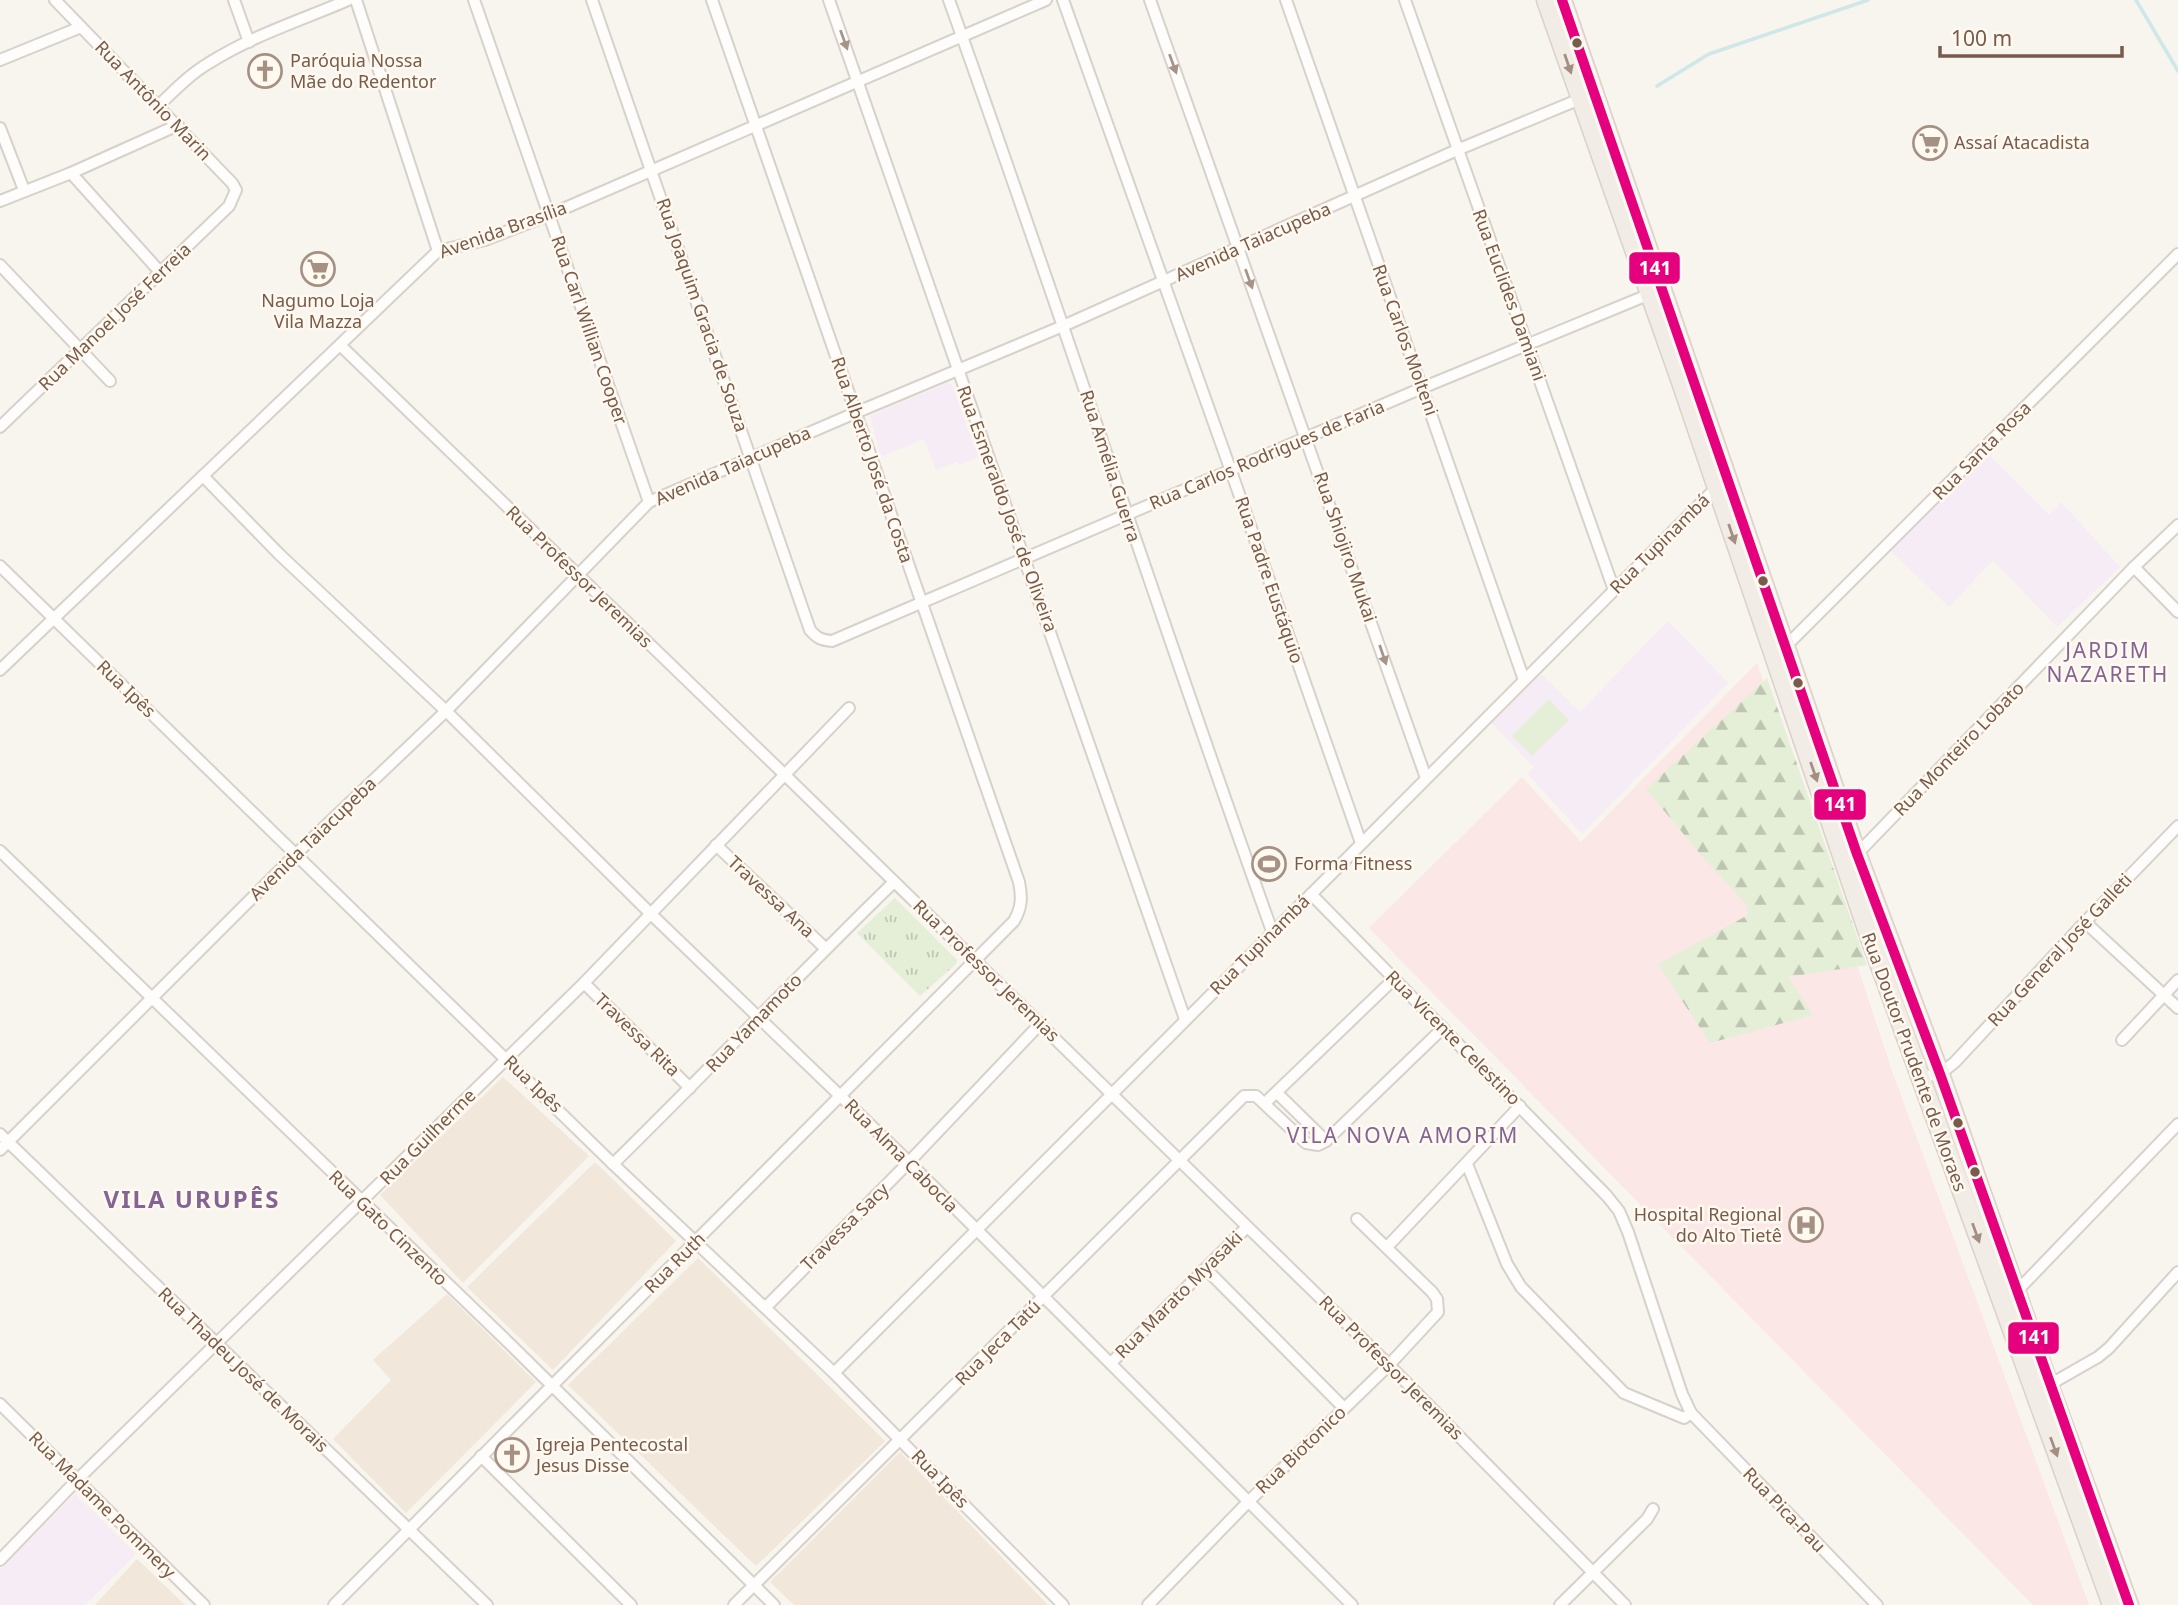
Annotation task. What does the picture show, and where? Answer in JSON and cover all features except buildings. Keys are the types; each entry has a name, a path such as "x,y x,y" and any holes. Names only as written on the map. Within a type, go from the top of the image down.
{"highway":[{"name":"Rua Doutor Prudente de Moraes","path":"1546,0 1681,382 1785,647 1857,854 1941,1074 2129,1605"},
{"name":"Rua Doutor Prudente de Moraes","path":"1562,0 1714,439 1721,482 1870,938 2112,1605"},
{"path":"1681,382 1704,429 1714,439"}],"street":[{"name":"Rua Antônio Marin","path":"55,0 232,183 236,190 229,206"},
{"path":"234,0 249,42"},
{"path":"159,105 209,62 348,0"},
{"path":"356,0 438,251"},
{"name":"Rua Carl Willian Cooper","path":"474,0 649,502"},
{"name":"Rua Joaquim Gracia de Souza","path":"592,0 810,629"},
{"name":"Rua Alberto José da Costa","path":"712,0 1019,881 1022,898 1014,921"},
{"name":"Rua Esmeraldo José de Oliveira","path":"829,0 1185,1019"},
{"name":"Rua Amélia Guerra","path":"948,0 1063,326 1168,640 1272,931"},
{"name":"Avenida Brasília","path":"0,670 438,251 485,240 549,215 1046,0"},
{"name":"Rua Padre Eustáquio","path":"1063,0 1361,843"},
{"name":"Rua Shiojiro Mukai","path":"1150,0 1426,778"},
{"name":"Rua Carlos Molteni","path":"1286,0 1524,680"},
{"name":"Rua Euclides Damiani","path":"1405,0 1614,590"},
{"path":"0,60 80,27"},
{"name":"Avenida Taiacupeba","path":"3,1142 152,999 296,854 446,711 649,502 1063,326 1457,150 1580,99"},
{"path":"0,201 71,173 178,125"},
{"path":"0,128 24,190"},
{"path":"71,173 161,273"},
{"name":"Rua Manoel José Ferreia","path":"0,427 229,206"},
{"name":"Rua Santa Rosa","path":"1785,647 2178,254"},
{"path":"1,268 110,381"},
{"name":"Rua Carlos Rodrigues de Faria","path":"810,629 817,637 832,641 1422,388 1650,294"},
{"name":"Rua Professor Jeremias","path":"340,345 1181,1161 1389,1365 1625,1605"},
{"name":"Rua Alma Cabocla","path":"203,476 279,554 446,711 652,915 909,1162 1352,1605"},
{"name":"Rua Tupinambá","path":"834,1373 1721,482"},
{"name":"Rua Monteiro Lobato","path":"1857,854 2134,567 2178,525"},
{"name":"Rua Ipês","path":"0,566 613,1164 834,1373 1063,1605"},
{"path":"2134,567 2178,612"},
{"name":"Rua Guilherme","path":"0,1560 77,1480 652,915 849,708"},
{"name":"Rua General José Galleti","path":"1941,1074 2178,826"},
{"name":"Travessa Ana","path":"716,845 825,948"},
{"name":"Rua Gato Cinzento","path":"0,851 774,1605"},
{"name":"Rua Yamamoto","path":"613,1164 825,948 894,882"},
{"name":"Rua Vicente Celestino","path":"1311,894 1520,1106 1619,1211 1691,1413"},
{"name":"Rua Ruth","path":"340,1603 481,1456 1014,921"},
{"path":"2085,922 2178,1008"},
{"path":"1394,978 1265,1103 1306,1143 1318,1145 1326,1141 1443,1028"},
{"path":"2122,1040 2178,980"},
{"name":"Travessa Rita","path":"584,983 690,1088"},
{"name":"Travessa Sacy","path":"766,1307 1040,1024"},
{"path":"1920,1077 1941,1074"},
{"path":"1277,1093 1326,1141"},
{"name":"Rua Jeca Tatú","path":"734,1605 1244,1097 1256,1096 1265,1103"},
{"path":"1357,1219 1387,1247 1520,1106"},
{"path":"2017,1291 2178,1124"},
{"name":"Rua Thadeu José de Morais","path":"3,1142 487,1605"},
{"path":"1467,1164 1507,1264 1521,1287 1537,1305 1624,1393 1684,1418 1691,1413"},
{"name":"Rua Marato Myasaki","path":"1111,1363 1247,1227"},
{"name":"Rua Biotonico","path":"1149,1605 1248,1502 1389,1365 1437,1312 1437,1299 1432,1292 1387,1247"},
{"path":"1206,1269 1344,1408"},
{"path":"2049,1385 2109,1348 2178,1272"},
{"name":"Rua Madame Pommery","path":"0,1404 204,1605"},
{"name":"Rua Pica-Pau","path":"1691,1413 1877,1605"},
{"path":"481,1456 631,1605"},
{"path":"1560,1605 1647,1519 1653,1509"}],"shaded area":[{"path":"947,383 952,385 978,457 960,465 957,462 936,470 924,439 881,457 870,416"},
{"path":"1985,451 2049,515 2061,502 2120,567 2057,627 1993,560 1949,607 1889,549"},
{"path":"1668,621 1728,683 1582,834 1528,774 1534,767 1491,722 1541,674 1580,712"},
{"name":"Hospital Regional do Alto Tietê","path":"1757,663 1893,1074 2089,1605 2033,1605 1369,928 1522,777 1581,842"},
{"path":"503,1077 589,1156 463,1283 380,1195"},
{"path":"595,1162 676,1241 553,1370 467,1287"},
{"path":"698,1258 885,1441 756,1566 568,1385"},
{"path":"447,1294 536,1382 406,1513 333,1439 391,1380 373,1360"},
{"path":"900,1452 1048,1605 794,1605 770,1582"},
{"path":"75,1494 136,1554 85,1605 0,1605 0,1570"},
{"path":"137,1559 185,1605 95,1605"}],"green space":[{"path":"1767,678 1867,965 1788,977 1813,1015 1710,1043 1658,964 1748,915 1746,904 1646,789"},
{"path":"1549,699 1569,720 1532,756 1512,736"},
{"path":"895,898 957,960 956,964 920,996 857,933"}],"waterway":[{"path":"1657,86 1709,54 1868,0"},
{"path":"2136,0 2178,71"}],"transit line":[{"name":"141","path":"1562,0 1857,854 1940,1074 2129,1605"}],"place":[{"name":"Paróquia Nossa Mãe do Redentor","path":"265,71"},
{"name":"Assaí Atacadista","path":"1930,143"},
{"name":"Nagumo Loja Vila Mazza","path":"318,269"},
{"name":"Forma Fitness","path":"1269,864"},
{"name":"Hospital Regional do Alto Tietê","path":"1806,1225"},
{"name":"Igreja Pentecostal Jesus Disse","path":"512,1455"}],"district":[{"name":"JARDIM NAZARETH","path":"2108,663"},
{"name":"VILA NOVA AMORIM","path":"1403,1136"},
{"name":"VILA URUPÊS","path":"192,1200"}]}
